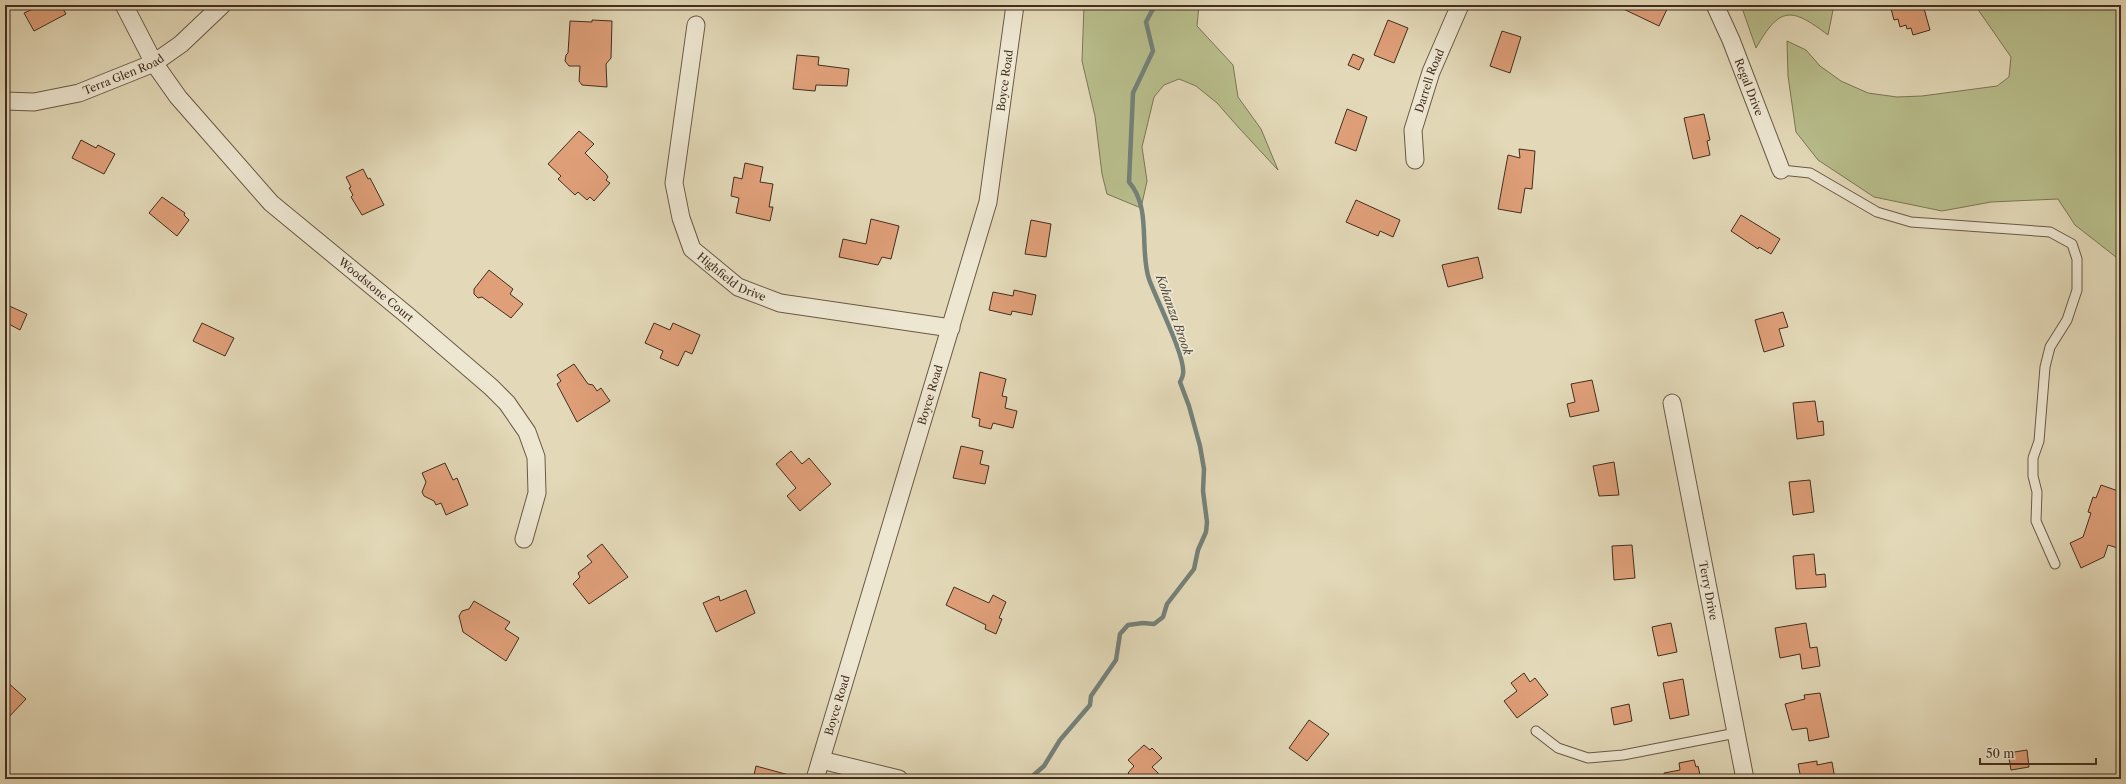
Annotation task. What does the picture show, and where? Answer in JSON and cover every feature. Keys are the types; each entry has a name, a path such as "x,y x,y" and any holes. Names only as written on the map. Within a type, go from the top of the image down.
{"street":[{"name":"Woodstone Court","path":"124,5 154,63 178,97 271,203 430,334 507,403 527,432 536,457 537,493 524,539"},
{"name":"Terra Glen Road","path":"5,102 34,102 78,92 154,63 181,44 222,5"},
{"name":"Boyce Road","path":"815,779 988,202 1015,5"},
{"name":"Darrell Road","path":"1415,160 1413,130 1431,72 1460,5"},
{"name":"Regal Drive","path":"1715,5 1732,40 1781,170"},
{"name":"Highfield Drive","path":"696,25 674,183 681,218 692,249 738,287 780,303 951,328"},
{"name":"Terry Drive","path":"1672,403 1745,779"},
{"path":"821,760 899,779"}],"lane":[{"path":"1781,170 1810,173 1877,212 1911,222 2050,232 2072,244 2077,259 2078,290 2067,320 2050,347 2045,367 2039,441 2033,458 2033,476 2038,492 2036,521 2055,564"},
{"path":"1536,731 1558,748 1588,758 1623,755 1736,733"}],"green space":[{"path":"1084,5 1199,5 1197,26 1233,65 1238,97 1261,129 1278,170 1217,103 1196,86 1179,79 1164,85 1154,97 1142,147 1147,181 1141,208 1107,194 1102,174 1095,116 1082,61"},
{"path":"1741,5 1834,5 1828,35 1805,19 1787,15 1772,24 1756,48"},
{"path":"1981,5 2022,5 2043,10 2045,5 2121,5 2121,261 2075,225 2058,199 1991,202 1942,211 1874,197 1818,160 1796,132 1788,76 1787,41 1806,50 1820,66 1841,81 1868,93 1897,97 1922,96 1997,86 2009,77 2011,57 1979,11"}],"building":[{"path":"31,5 61,5 66,14 34,31 24,13 33,9"},
{"path":"1615,5 1669,5 1659,26"},
{"path":"1890,5 1923,5 1930,30 1913,35 1911,28 1907,29 1906,25 1900,27 1898,19 1894,20"},
{"path":"592,20 612,21 611,58 606,64 607,87 582,85 579,81 580,66 569,66 565,61 568,53 570,21 592,22"},
{"path":"1388,20 1408,28 1394,63 1374,55"},
{"path":"1502,31 1521,37 1510,73 1490,66"},
{"path":"1353,54 1364,59 1359,70 1348,65"},
{"path":"797,55 819,57 818,65 849,69 847,86 816,85 815,91 793,89"},
{"path":"1347,109 1367,117 1356,151 1335,143"},
{"path":"1704,114 1710,140 1707,141 1710,155 1693,159 1684,118"},
{"path":"579,131 594,144 585,153 606,174 608,177 606,180 610,183 594,201 590,197 587,200 578,192 575,195 558,179 561,176 548,164"},
{"path":"81,140 96,148 98,145 115,154 104,174 72,158"},
{"path":"1519,149 1535,151 1532,189 1525,188 1521,213 1498,209 1508,155 1520,158"},
{"path":"745,163 763,167 760,182 773,184 769,207 773,207 770,221 736,213 739,198 731,196 734,177 742,179"},
{"path":"363,169 368,179 370,178 384,205 362,215 351,197 353,195 349,188 351,187 346,177"},
{"path":"162,197 185,213 184,215 189,220 177,236 149,213"},
{"path":"1356,200 1400,220 1393,237 1380,231 1378,236 1346,222"},
{"path":"1741,215 1780,239 1771,254 1759,247 1758,249 1731,231"},
{"path":"871,219 899,226 891,259 882,257 878,265 839,257 843,239 866,244"},
{"path":"1031,220 1051,224 1046,257 1025,254"},
{"path":"1478,257 1483,278 1448,287 1442,265"},
{"path":"489,270 513,289 510,294 523,304 511,318 482,297 478,298 474,294 474,289"},
{"path":"1014,290 1036,295 1032,315 1012,311 1011,315 989,310 993,292 1013,296"},
{"path":"5,304 27,314 20,330 5,322"},
{"path":"1783,312 1788,327 1779,329 1784,346 1764,352 1755,320"},
{"path":"202,323 234,338 225,356 193,341"},
{"path":"654,323 670,330 673,323 700,335 692,354 685,351 678,366 660,358 663,351 645,343"},
{"path":"574,364 588,384 593,385 597,391 601,388 610,401 577,422 557,384 561,381 557,375"},
{"path":"980,372 1006,379 1002,396 1007,397 1005,408 1017,411 1013,428 993,423 991,429 979,426 980,419 972,417"},
{"path":"1592,380 1599,411 1570,417 1567,404 1575,402 1571,384"},
{"path":"1815,401 1818,422 1823,421 1824,435 1797,439 1793,403"},
{"path":"961,446 983,451 980,464 989,466 985,484 953,478"},
{"path":"791,451 802,464 809,458 831,484 800,511 787,496 796,488 776,464"},
{"path":"1614,462 1619,495 1599,496 1593,466"},
{"path":"445,463 453,480 457,478 468,505 446,515 441,503 436,505 434,501 424,496 422,492 426,482 422,473"},
{"path":"1810,480 1814,512 1793,515 1789,482"},
{"path":"2101,485 2121,492 2121,549 2108,545 2104,557 2081,568 2070,543 2083,537 2091,513 2088,512 2093,497 2096,498"},
{"path":"602,544 628,577 589,604 573,584 580,577 578,573 592,562 587,556"},
{"path":"1632,545 1635,578 1614,580 1612,546"},
{"path":"1814,554 1816,575 1825,574 1826,587 1796,589 1793,556"},
{"path":"954,587 989,603 993,595 1006,602 999,618 1002,619 996,634 985,629 986,625 946,605"},
{"path":"746,590 755,613 716,632 703,603 719,596 720,601"},
{"path":"474,601 510,622 505,629 519,638 506,661 463,632 459,616 462,611 469,609"},
{"path":"1671,623 1677,652 1658,656 1652,627"},
{"path":"1806,623 1810,648 1817,647 1820,666 1802,669 1800,654 1780,658 1775,628"},
{"path":"1524,673 1530,682 1535,678 1548,695 1517,718 1504,701 1517,691 1511,683"},
{"path":"1683,679 1689,715 1670,719 1663,683"},
{"path":"5,680 26,699 5,721"},
{"path":"1820,693 1829,737 1809,741 1807,728 1792,730 1785,704 1805,699 1804,695"},
{"path":"1629,704 1632,721 1614,725 1611,708"},
{"path":"1309,720 1329,734 1307,761 1289,748"},
{"path":"1144,745 1150,750 1152,748 1162,758 1152,767 1164,779 1134,779 1128,773 1134,766 1128,760"},
{"path":"2027,750 2029,767 2011,770 2008,753"},
{"path":"1694,760 1696,767 1698,766 1701,779 1665,779 1664,773 1680,770 1679,763"},
{"path":"1817,761 1817,765 1832,762 1835,779 1801,779 1798,764"},
{"path":"756,766 789,775 789,779 753,779"}],"waterway":[{"name":"Kohanza Brook","path":"1029,779 1044,766 1060,740 1090,705 1091,696 1116,660 1120,634 1128,625 1143,623 1154,624 1163,617 1167,604 1194,569 1198,550 1206,532 1207,522 1203,491 1204,469 1200,446 1189,406 1180,382 1183,375 1183,366 1175,342 1149,279 1146,268 1143,216 1136,192 1129,182 1133,93 1153,51 1146,22 1155,5"}]}
